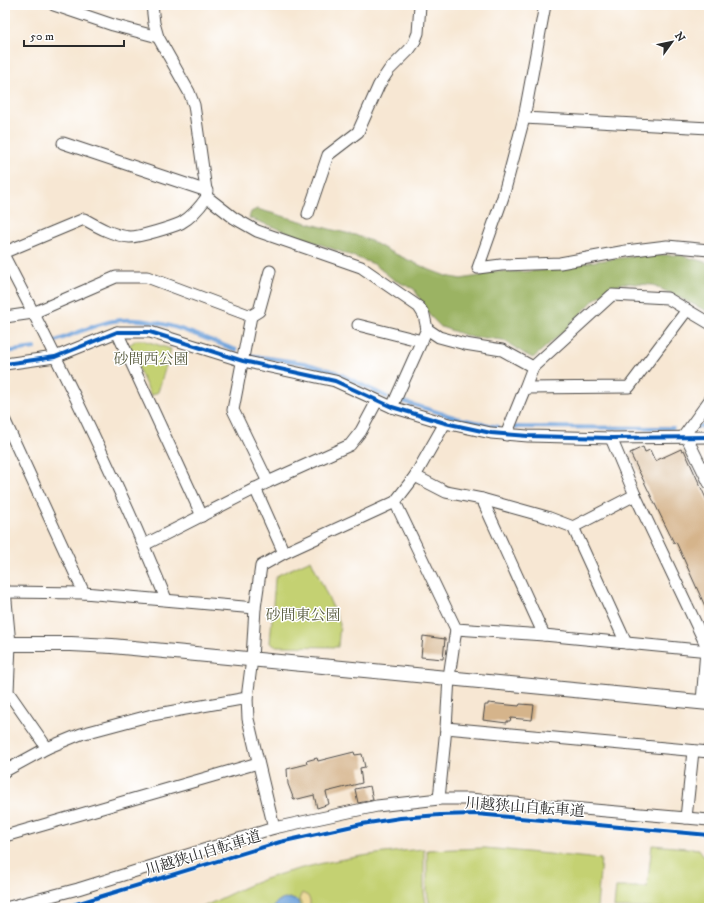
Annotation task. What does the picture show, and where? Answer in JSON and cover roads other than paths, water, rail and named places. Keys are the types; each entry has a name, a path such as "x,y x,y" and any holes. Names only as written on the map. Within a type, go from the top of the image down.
{"street":[{"path":"54,5 113,25 158,37"},
{"path":"5,252 84,219 105,231 130,236 149,233 181,223 199,209 207,194 194,106 189,92 158,37 154,23 152,5"},
{"path":"308,214 328,155 358,132 379,85 389,70 414,43 418,33 420,5"},
{"path":"544,5 524,118 503,196 478,268 501,265 560,264 619,252 667,246 709,250"},
{"path":"524,118 709,128"},
{"path":"63,143 207,194 234,218 257,231 361,267 418,307 424,315 427,329 392,407"},
{"path":"5,258 56,357 144,545 166,599"},
{"path":"268,482 233,410 251,316 259,311 270,271"},
{"path":"5,317 33,313 116,277 147,277 251,316"},
{"path":"506,434 532,368 612,295 667,298 709,323"},
{"path":"525,388 629,387 687,310"},
{"path":"358,325 422,341"},
{"path":"427,329 439,337 465,344 502,350 532,368"},
{"path":"117,332 202,516"},
{"path":"5,364 56,357 117,332 150,332 243,361 335,381 392,407 445,423 491,433 528,436 611,438 709,437"},
{"path":"685,437 709,400"},
{"path":"144,545 254,488 350,445 361,431 378,401"},
{"path":"5,421 84,593"},
{"path":"274,828 248,719 247,698 252,659 255,608 261,566 284,553 395,502 415,476 445,423"},
{"path":"685,437 709,483"},
{"path":"8,644 71,644 112,646 706,702 708,651 635,495 611,438"},
{"path":"415,476 446,492 482,499 546,517 572,527 626,643"},
{"path":"254,488 284,553"},
{"path":"572,527 635,495"},
{"path":"482,499 544,635"},
{"path":"395,502 456,629 449,677 439,799"},
{"path":"47,748 7,693 8,644 5,591 84,593 255,608"},
{"path":"456,629 544,635 708,651"},
{"path":"5,771 47,748 81,734 152,715 247,698"},
{"path":"446,728 709,752"},
{"path":"686,818 693,751"},
{"path":"5,836 258,763"},
{"path":"5,908 78,889 274,828 377,806 439,799 500,800 709,820"}],"water":[{"path":"289,898 298,901 300,908 272,908 278,901"}],"waterway":[{"path":"53,342 98,325 113,321 129,320 161,323 236,350"},
{"path":"5,352 35,348"},
{"path":"248,355 304,363 336,372 387,397"},
{"path":"401,401 457,418 498,427"},
{"path":"693,427 709,426"},
{"path":"515,427 673,428"}],"park label":[{"name":"砂間西公園","path":"151,359"},
{"name":"砂間東公園","path":"303,615"}]}
